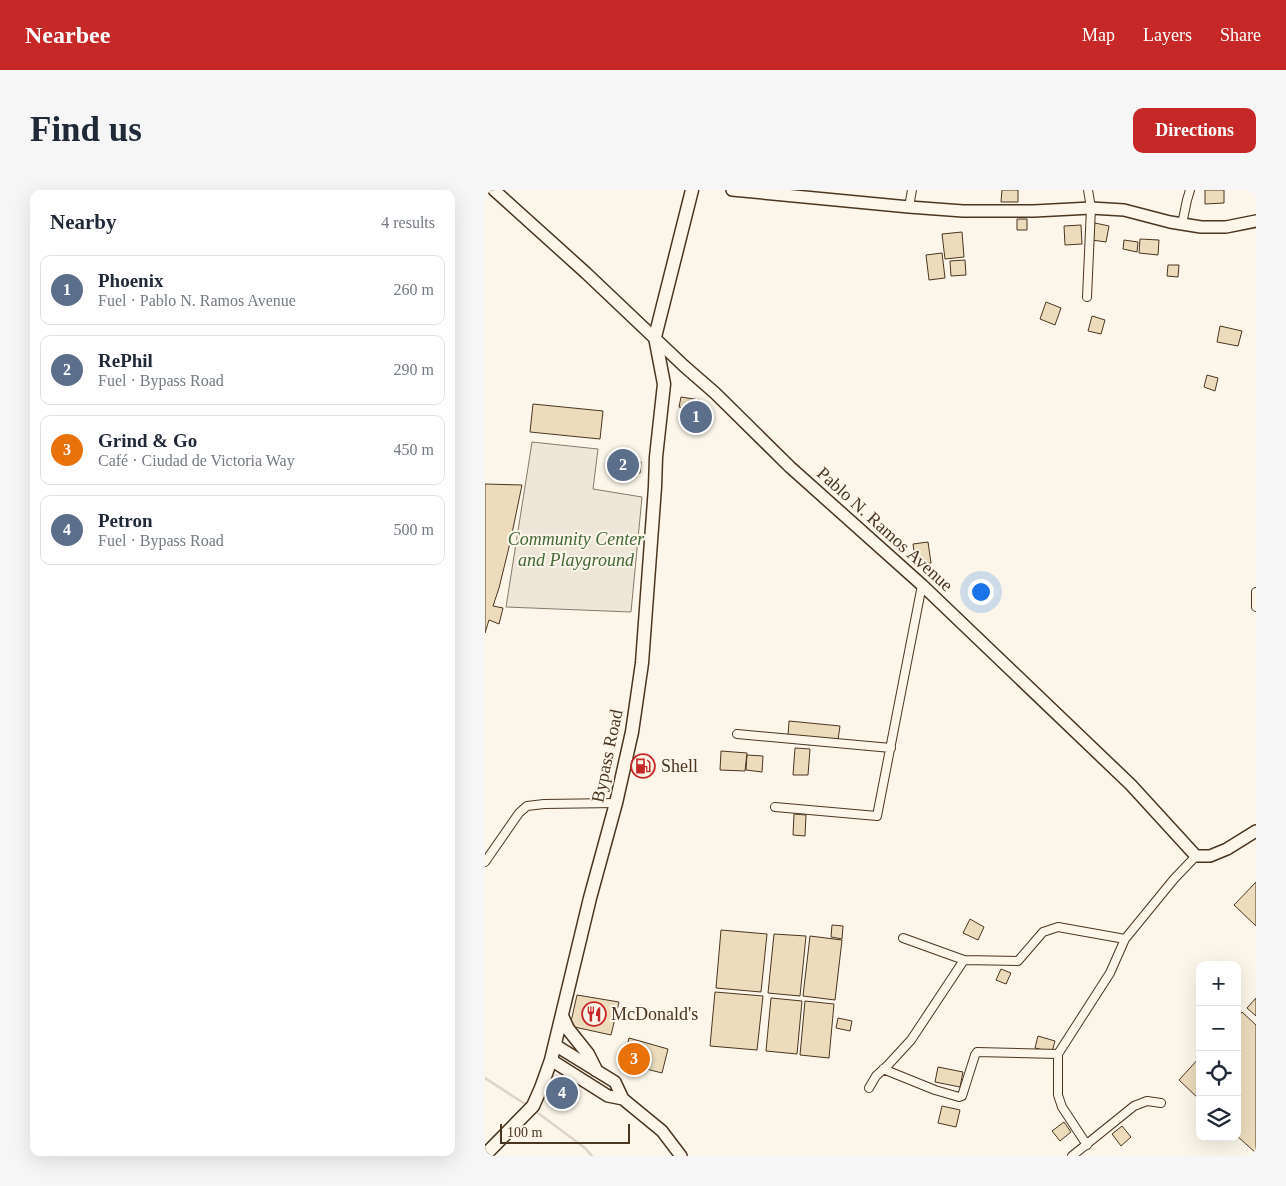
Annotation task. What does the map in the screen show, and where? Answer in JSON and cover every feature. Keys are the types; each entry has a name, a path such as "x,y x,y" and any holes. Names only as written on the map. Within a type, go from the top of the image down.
{"main road":[{"path":"655,337 692,190"},
{"name":"Bypass Road","path":"485,1155 533,1106 551,1060 632,732 642,663 656,457 664,384 655,337"},
{"path":"562,1016 568,1029 588,1054 596,1070"}],"street":[{"name":"Pablo N. Ramos Avenue","path":"494,190 715,393 790,467 922,584 1131,785 1196,856"},
{"path":"732,190 963,211 1034,212 1091,208 1124,210 1170,222 1201,227 1226,227 1256,221"},
{"path":"909,207 912,190"},
{"path":"1087,297 1091,208 1088,190"},
{"path":"1182,224 1191,190"},
{"path":"775,807 877,816 922,584"},
{"path":"1256,592 1256,607"},
{"path":"737,734 891,748"},
{"path":"485,862 519,813 527,806 616,803"},
{"path":"1087,1145 1062,1107 1058,1095 1058,1054 1110,973 1125,938 1174,879 1196,856 1210,856 1227,849 1256,831"},
{"path":"903,938 964,960 1018,961 1043,932 1059,927 1125,938"},
{"path":"869,1088 876,1076 911,1040 964,960"},
{"path":"555,1045 615,1082 623,1099 662,1131 681,1156"},
{"path":"883,1069 935,1090 962,1096 977,1052 1058,1054"},
{"path":"551,1060 608,1096 623,1099"},
{"path":"1072,1156 1134,1106 1147,1101 1161,1102"}],"green space":[{"name":"Community Center and Playground","path":"532,442 598,449 593,489 642,497 631,612 506,607"}],"building":[{"path":"1002,190 1018,190 1018,202 1001,202"},
{"path":"1205,190 1224,190 1224,203 1205,204"},
{"path":"1017,219 1027,219 1027,230 1017,230"},
{"path":"1095,223 1109,226 1106,242 1092,240"},
{"path":"1081,225 1082,244 1065,245 1064,226"},
{"path":"962,232 964,257 945,259 942,234"},
{"path":"1140,239 1159,240 1158,255 1139,253"},
{"path":"1124,240 1138,242 1137,252 1123,249"},
{"path":"942,253 945,278 929,280 926,255"},
{"path":"965,260 966,275 951,276 950,261"},
{"path":"1168,265 1179,265 1178,277 1167,276"},
{"path":"1046,302 1061,308 1055,325 1040,319"},
{"path":"1092,316 1105,320 1101,334 1088,331"},
{"path":"1220,326 1242,331 1238,346 1217,342"},
{"path":"1207,375 1218,378 1215,391 1204,387"},
{"path":"681,397 700,400 698,411 679,407"},
{"path":"533,404 603,411 600,439 530,432"},
{"path":"621,460 641,462 640,473 620,471"},
{"path":"485,484 522,485 510,543 493,606 503,608 499,624 489,620 485,633"},
{"path":"928,542 931,563 916,565 913,544"},
{"path":"789,721 840,726 838,740 788,736"},
{"path":"795,748 810,749 808,775 793,775"},
{"path":"721,751 747,753 745,771 720,770"},
{"path":"747,755 763,756 762,772 746,770"},
{"path":"794,814 806,815 805,836 793,835"},
{"path":"1256,882 1256,926 1234,905"},
{"path":"970,919 984,927 978,940 963,933"},
{"path":"832,925 843,926 842,939 831,937"},
{"path":"721,930 767,934 761,992 716,988"},
{"path":"774,934 806,936 800,996 768,993"},
{"path":"810,936 842,940 835,1000 803,996"},
{"path":"1001,969 1011,973 1006,984 996,980"},
{"path":"715,992 763,996 757,1050 710,1046"},
{"name":"McDonald's","path":"577,995 619,1002 611,1035 570,1026"},
{"path":"771,998 802,1001 797,1054 766,1051"},
{"path":"1256,998 1256,1016 1247,1008"},
{"path":"805,1001 834,1004 829,1058 800,1055"},
{"path":"1242,1012 1256,1025 1256,1153 1241,1140"},
{"path":"838,1018 852,1021 850,1031 836,1028"},
{"path":"1038,1036 1055,1041 1052,1052 1035,1048"},
{"path":"629,1038 668,1049 662,1073 623,1063"},
{"path":"1196,1061 1196,1096 1179,1080"},
{"path":"938,1067 963,1072 960,1087 935,1082"},
{"path":"559,1088 571,1092 566,1105 554,1101"},
{"path":"942,1106 960,1110 956,1127 938,1123"},
{"path":"1064,1122 1071,1132 1060,1141 1052,1131"},
{"path":"1122,1126 1131,1137 1121,1146 1112,1134"}],"waterway":[{"path":"485,1078 528,1106"},
{"path":"534,1110 585,1148 592,1156"}],"place":[{"name":"Phoenix","path":"696,417"},
{"name":"RePhil","path":"623,465"},
{"name":"Shell","path":"643,766"},
{"name":"McDonald's","path":"594,1014"},
{"name":"Grind & Go","path":"634,1059"},
{"name":"Petron","path":"562,1093"}]}
